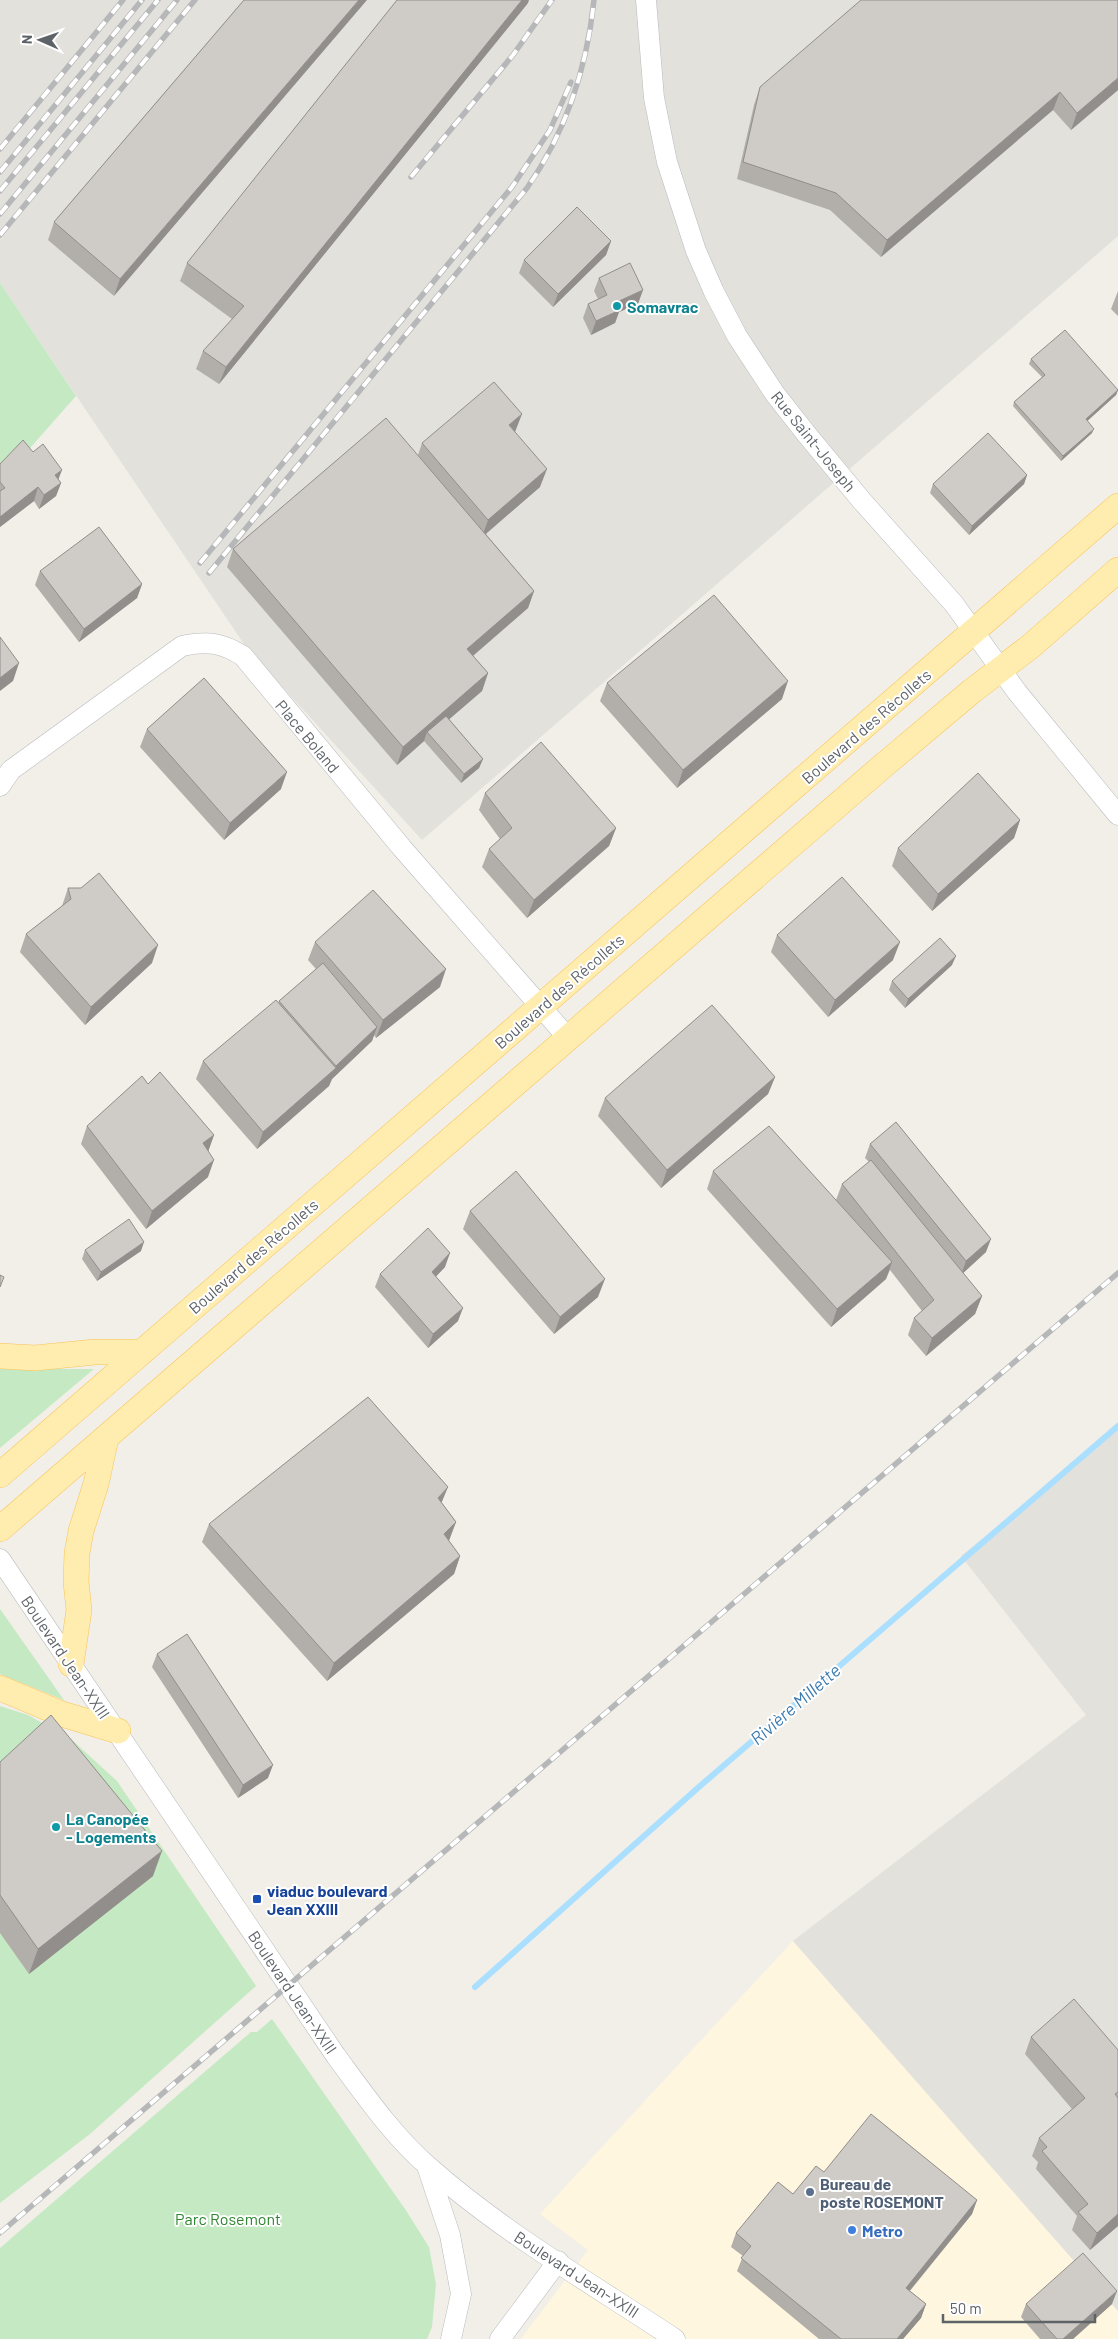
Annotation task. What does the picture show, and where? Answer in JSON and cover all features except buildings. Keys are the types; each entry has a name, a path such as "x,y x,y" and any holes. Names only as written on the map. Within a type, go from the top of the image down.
{"main road":[{"name":"Boulevard des Récollets","path":"0,1475 1118,506"},
{"path":"0,1529 891,758 1002,669 1118,570"},
{"path":"0,1356 35,1358 95,1352 142,1352"},
{"path":"71,1664 78,1610 76,1582 77,1553 81,1531 96,1484 106,1438"},
{"path":"0,1688 28,1698 62,1714 118,1731"}],"street":[{"name":"Rue Saint-Joseph","path":"646,0 651,71 663,149 686,227 724,313 758,370 785,407 862,501 954,604 1017,692 1118,814"},
{"name":"Place Boland","path":"0,786 11,770 182,646 198,642 226,646 243,656 395,840 568,1038"},
{"name":"Boulevard Jean-XXIII","path":"0,1559 336,2056 384,2119 427,2166 480,2209 676,2339"},
{"path":"427,2166 450,2235 461,2294 451,2339"},
{"path":"500,2339 558,2261"}],"shaded area":[{"path":"0,0 1118,0 1118,236 422,840 246,647 0,283"},
{"path":"1118,1429 1118,2311 793,1941 1086,1715 961,1556"},
{"path":"793,1941 1118,2311 1118,2339 521,2339 588,2250 540,2214"}],"green space":[{"path":"0,283 76,396 0,482"},
{"path":"0,1369 94,1369 0,1448"},
{"path":"0,1609 64,1700 0,1674"},
{"path":"0,1706 28,1715 71,1739 117,1781 256,1986 90,2134 0,2203"},
{"name":"Parc Rosemont","path":"272,2019 405,2209 429,2247 436,2284 432,2327 427,2339 0,2339 0,2248 251,2032 257,2032"}],"waterway":[{"name":"Rivière Millette","path":"475,1987 700,1786 1118,1426"}],"railway":[{"path":"0,149 123,0"},
{"path":"0,172 142,0"},
{"path":"0,191 158,0"},
{"path":"0,214 177,0"},
{"path":"0,235 195,0"},
{"path":"411,177 513,55 552,0"},
{"path":"209,573 527,188 553,144 572,98 586,50 594,0"},
{"path":"200,563 512,187 550,130 571,82"},
{"path":"0,2233 1118,1273"}],"place":[{"name":"Somavrac","path":"617,306"},
{"name":"La Canopée - Logements","path":"56,1827"},
{"name":"viaduc boulevard Jean XXIII","path":"257,1899"},
{"name":"Bureau de poste ROSEMONT","path":"810,2192"},
{"name":"Metro","path":"852,2230"}]}
